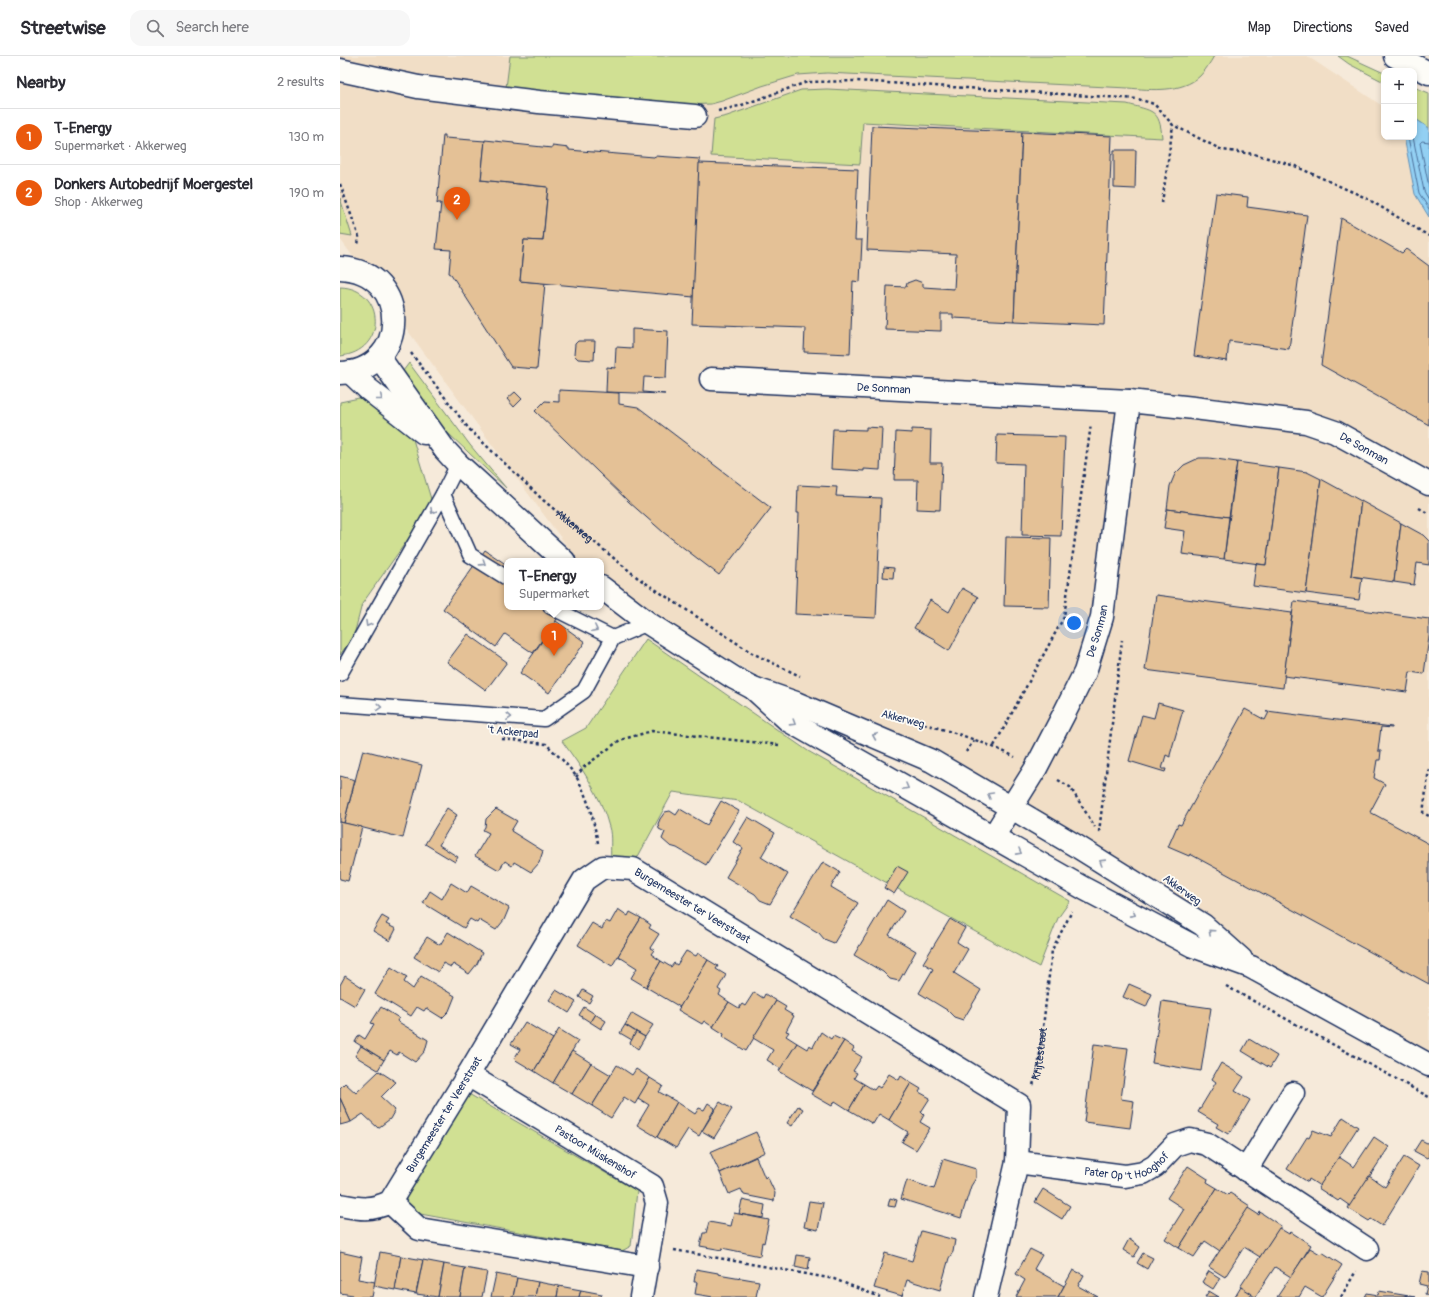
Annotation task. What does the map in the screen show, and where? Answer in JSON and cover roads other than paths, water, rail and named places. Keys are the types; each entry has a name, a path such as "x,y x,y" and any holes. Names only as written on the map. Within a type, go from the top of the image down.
{"main road":[{"path":"1395,56 1429,73"},
{"path":"340,70 433,89 540,102 695,116"},
{"path":"340,268 354,270 372,278 383,288 390,299 394,319 392,334 388,346 379,357 360,370 345,372"},
{"path":"379,357 451,457"},
{"path":"345,372 373,392 451,457 561,558"},
{"name":"De Sonman","path":"711,379 1129,401 1306,422 1335,432 1429,484"},
{"name":"De Sonman","path":"993,837 1036,768 1084,672 1102,618 1127,427 1129,401"},
{"name":"Akkerweg","path":"604,589 648,623 734,678 753,688 796,703 932,761 1102,862 1203,925 1251,967"},
{"name":"Akkerweg","path":"753,688 789,721 1086,889 1194,946 1251,967 1429,1065"},
{"name":"Burgemeester ter Veerstraat","path":"390,1202 468,1075 584,880 603,867 633,869 1019,1105 1017,1162"},
{"name":"Pastoor Müskenshof","path":"468,1075 652,1186 657,1203 641,1297"},
{"path":"1246,1170 1293,1093"},
{"name":"Pater Op 't Hooghof","path":"1017,1162 1125,1176 1143,1173 1155,1166 1175,1145 1190,1140 1207,1144 1367,1249"},
{"path":"986,1297 1017,1162"},
{"path":"340,1205 362,1209 377,1208 390,1202 419,1229 647,1267"}],"lane":[{"path":"340,674 443,494 451,457"},
{"path":"443,494 470,555 504,576"},
{"path":"557,610 613,638"},
{"path":"340,704 544,719 584,691 613,638 648,623"}],"water":[{"path":"1417,120 1429,128 1429,217 1415,194 1405,140 1417,140"}],"place":[{"name":"Donkers Autobedrijf Moergestel","path":"457,220"},
{"name":"T-Energy","path":"554,656"}]}
